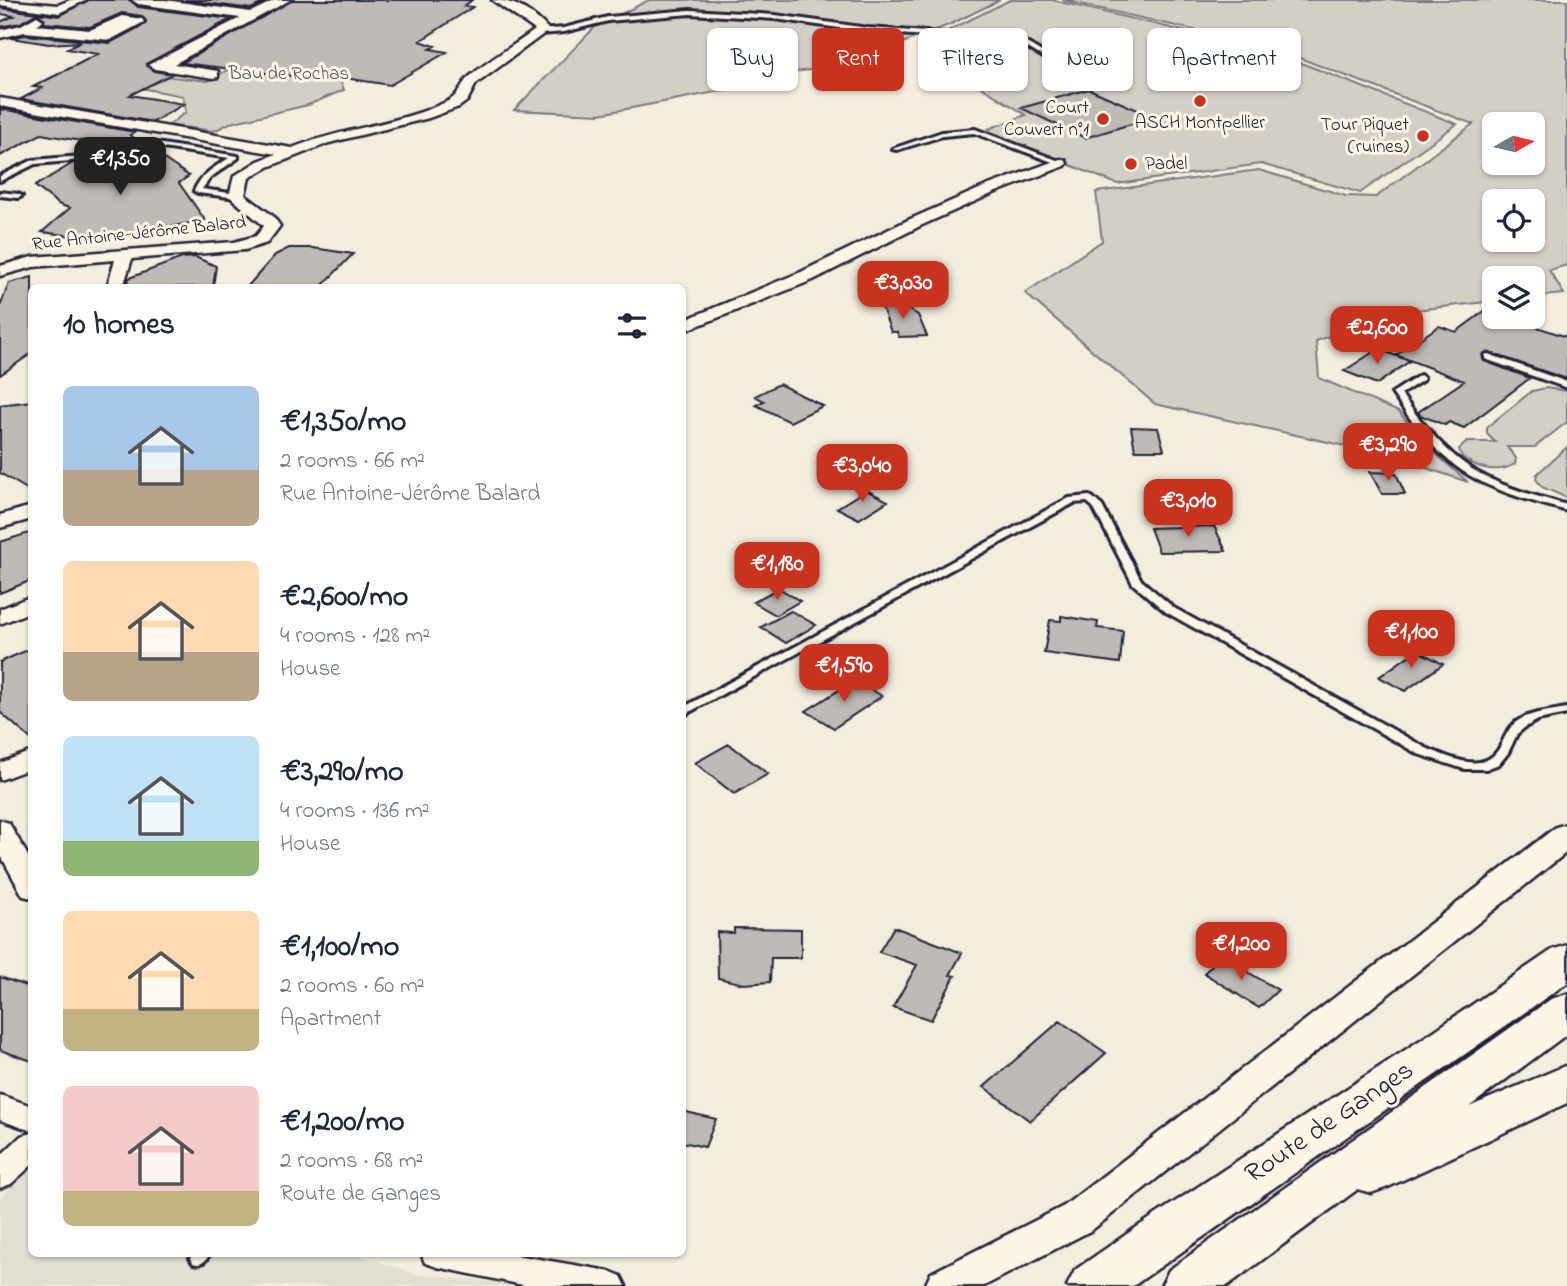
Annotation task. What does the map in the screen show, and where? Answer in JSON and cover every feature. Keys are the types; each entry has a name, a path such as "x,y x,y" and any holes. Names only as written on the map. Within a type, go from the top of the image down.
{"main road":[{"name":"Route de Ganges","path":"1093,1286 1158,1237 1411,1069 1567,961"},
{"name":"Route de Ganges","path":"1187,1286 1567,1011"},
{"path":"1304,1203 1567,1083"}],"street":[{"path":"0,34 24,28 80,0"},
{"path":"138,0 253,16"},
{"path":"160,66 285,0"},
{"path":"498,0 542,27 541,33"},
{"path":"0,1 59,9"},
{"path":"24,28 93,34"},
{"name":"Rue Antoine-Jérôme Balard","path":"0,271 45,261 234,247 260,240 271,231 271,223 237,195 242,176 292,152 454,104 462,98 471,82 541,33"},
{"path":"145,64 213,74"},
{"path":"0,102 292,152"},
{"path":"686,325 807,276 914,223 991,189 1060,163"},
{"path":"116,284 125,254"},
{"path":"0,523 28,513"},
{"path":"0,617 28,605"},
{"path":"0,772 28,761"},
{"path":"0,829 28,882"},
{"path":"946,1286 1078,1217 1567,835"},
{"path":"0,1107 28,1118"},
{"path":"0,1175 28,1149"},
{"path":"454,1257 605,1285"}],"lane":[{"path":"541,33 608,19 678,12 711,12 775,17 868,30 1001,39 1023,43 1042,54"},
{"path":"895,149 942,134 975,131 1060,163"},
{"path":"0,179 33,162 106,156 150,144 236,157 208,175 198,191 237,195"},
{"path":"0,194 18,196"},
{"path":"1488,357 1567,385"},
{"path":"1420,378 1396,393 1417,424 1440,447 1476,476 1567,508"},
{"path":"686,711 1072,500 1089,499 1097,506 1137,582 1170,610 1422,751 1454,763 1484,766 1496,761 1510,735 1526,721 1567,711"}],"shaded area":[{"path":"1186,488 1195,510 1174,511 1165,489"},
{"path":"28,1170 28,1257 364,1257 416,1274 529,1286 0,1286 0,1198"}],"green space":[{"path":"649,0 1000,0 941,28 918,28 918,37 904,42 904,28 812,28 812,70 798,72 798,28 707,28 707,91 721,91 600,114 514,110 595,27"},
{"name":"ASCH Montpellier","path":"1010,0 1052,0 1171,28 1147,28 1147,91 1301,91 1301,63 1457,124 1360,193 1261,164 1117,184 998,136 988,129 1026,115 988,91 1028,91 1028,28 953,28"},
{"path":"1062,0 1567,0 1567,265 1549,270 1564,294 1545,296 1545,266 1482,266 1482,302 1398,312 1316,341 1319,378 1399,412 1427,446 1468,482 1391,456 1155,404 1025,293 1102,241 1096,192 1259,170 1346,196 1376,197 1473,124 1301,59 1301,28 1185,28"},
{"name":"Bau de Rochas","path":"280,40 366,60 340,79 344,90 308,105 230,123 214,131 169,125 186,112 183,96 141,88 165,76 208,81"},
{"path":"1546,388 1567,391 1567,422 1535,447 1507,447 1516,458 1515,464 1502,469 1474,465 1462,457 1459,449 1467,442 1495,442 1487,434 1487,427 1532,391"},
{"path":"1567,447 1567,498 1542,487 1536,479 1537,474"}],"building":[{"path":"88,0 130,0 138,7 231,19 146,64 154,71 172,74 130,95 184,104 153,122 21,99 42,88 33,87 98,54 67,49 81,42 49,44 11,38 25,35 110,43 146,21 142,16 122,13 90,27 44,23 44,18 36,14 20,23 0,27 0,22 14,16 0,14 0,8 59,16"},
{"path":"184,0 269,0 251,9"},
{"path":"292,0 472,0 464,6 473,7 420,41 435,46 430,49 447,52 390,85 299,71 291,76 182,63"},
{"path":"1082,91 1094,91 1154,117 1085,138 1021,108"},
{"path":"0,109 135,132 130,135 140,142 91,153 105,145 41,134 0,156"},
{"path":"149,149 189,176 179,183 205,220 104,240 42,232 70,208 60,205 35,186 73,163 107,161"},
{"path":"289,248 313,248 353,254 324,284 250,284 275,255"},
{"path":"195,257 216,266 213,284 127,284 129,278 182,258"},
{"path":"32,277 32,284 28,284 28,356 0,375 0,307 9,283"},
{"path":"881,305 900,305 918,315 927,336 899,337 897,332 891,332"},
{"path":"1482,313 1482,329 1543,329 1567,337 1567,379 1487,352 1482,355 1484,361 1530,378 1464,428 1449,422 1445,425 1420,415 1418,412 1464,381 1396,355 1439,326 1456,332"},
{"path":"1378,349 1410,361 1377,384 1344,371"},
{"path":"779,384 823,406 790,422 756,405 764,401 755,396"},
{"path":"28,402 28,490 0,473 0,405"},
{"path":"1131,427 1158,428 1164,450 1135,450"},
{"path":"1370,472 1396,473 1405,494 1382,494"},
{"path":"866,490 888,501 859,519 837,508"},
{"path":"1214,526 1226,551 1159,552 1150,528"},
{"path":"28,533 28,582 0,593 0,542"},
{"path":"779,588 800,601 776,615 753,602"},
{"path":"791,611 816,625 786,643 761,627"},
{"path":"1061,616 1098,622 1097,628 1123,631 1120,663 1044,653 1050,620 1061,621"},
{"path":"28,650 28,736 0,712 0,662"},
{"path":"1417,650 1443,664 1405,691 1379,677"},
{"path":"855,680 882,696 834,728 806,711"},
{"path":"729,744 768,774 734,794 695,763"},
{"path":"894,927 962,953 950,975 955,976 931,1020 893,1007 917,965 879,952"},
{"path":"734,928 801,929 801,958 771,958 770,982 744,984 718,978 717,932 734,933"},
{"path":"1221,956 1278,990 1259,1008 1204,973"},
{"path":"0,977 28,987 28,1060 0,1050"},
{"path":"1060,1021 1106,1053 1030,1121 984,1087"},
{"path":"686,1112 716,1119 705,1147 686,1143"}],"place":[{"name":"ASCH Montpellier","path":"1200,101"},
{"name":"Court Couvert n°1","path":"1103,119"},
{"name":"Tour Piquet (ruines)","path":"1423,136"},
{"name":"Padel","path":"1131,164"}]}
